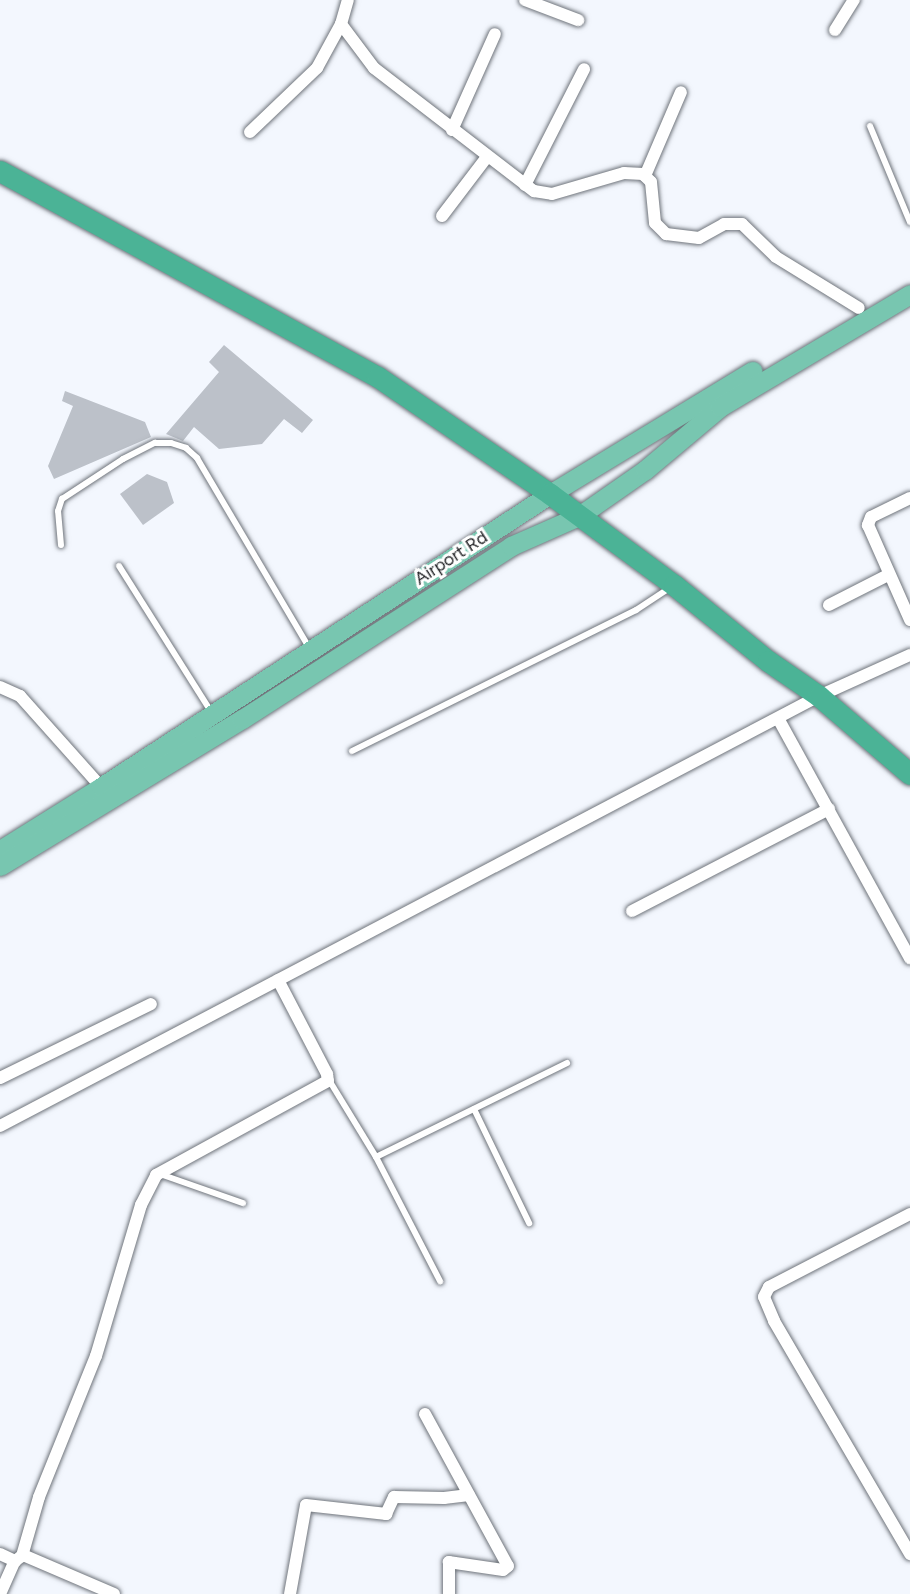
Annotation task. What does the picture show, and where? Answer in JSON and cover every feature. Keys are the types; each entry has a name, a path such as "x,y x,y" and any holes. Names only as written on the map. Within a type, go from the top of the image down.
{"highway":[{"path":"0,171 378,377 550,494 674,586 768,661 819,696 910,774"}],"main road":[{"name":"Airport Rd","path":"0,850 213,715 550,494 910,279"},
{"path":"0,866 254,712 511,546 579,516 645,470 720,407 910,294"}],"street":[{"path":"250,132 310,76 341,24 348,0"},
{"path":"525,0 578,20"},
{"path":"835,30 853,0"},
{"path":"341,24 374,68 525,186 539,193 552,194 624,173 645,176 651,182 655,223 666,234 699,238 724,224 742,224 776,257 859,308"},
{"path":"452,130 495,34"},
{"path":"525,186 584,69"},
{"path":"645,176 681,92"},
{"path":"442,216 487,157"},
{"path":"909,614 888,575 870,534 868,521 910,498"},
{"path":"828,605 888,575"},
{"path":"0,1126 779,720 819,696 910,655"},
{"path":"0,687 20,696 101,787"},
{"path":"779,720 910,958"},
{"path":"632,911 828,809"},
{"path":"0,1594 19,1558 39,1497 96,1356 141,1205 158,1173 328,1079 278,980"},
{"path":"0,1078 151,1004"},
{"path":"910,1214 774,1284 764,1297 791,1351 910,1553"},
{"path":"425,1414 508,1568 449,1562 449,1594"},
{"path":"290,1594 306,1505 386,1514 394,1497 444,1498 469,1494"},
{"path":"0,1554 19,1558 114,1594"}],"lane":[{"path":"870,126 910,222"},
{"path":"61,545 58,511 62,499 122,458 155,443 171,443 186,448 197,457 312,650"},
{"path":"119,566 213,715"},
{"path":"352,751 636,610 674,586"},
{"path":"376,1157 567,1063"},
{"path":"328,1079 376,1157 440,1281"},
{"path":"474,1109 529,1223"},
{"path":"158,1173 243,1203"}],"building":[{"path":"224,345 313,420 302,433 284,419 262,444 219,449 194,427 183,441 166,434 219,372 209,362"},
{"path":"65,391 145,422 151,437 54,479 48,466 73,406 62,401"},
{"path":"147,474 167,482 174,503 143,525 120,494"}]}
